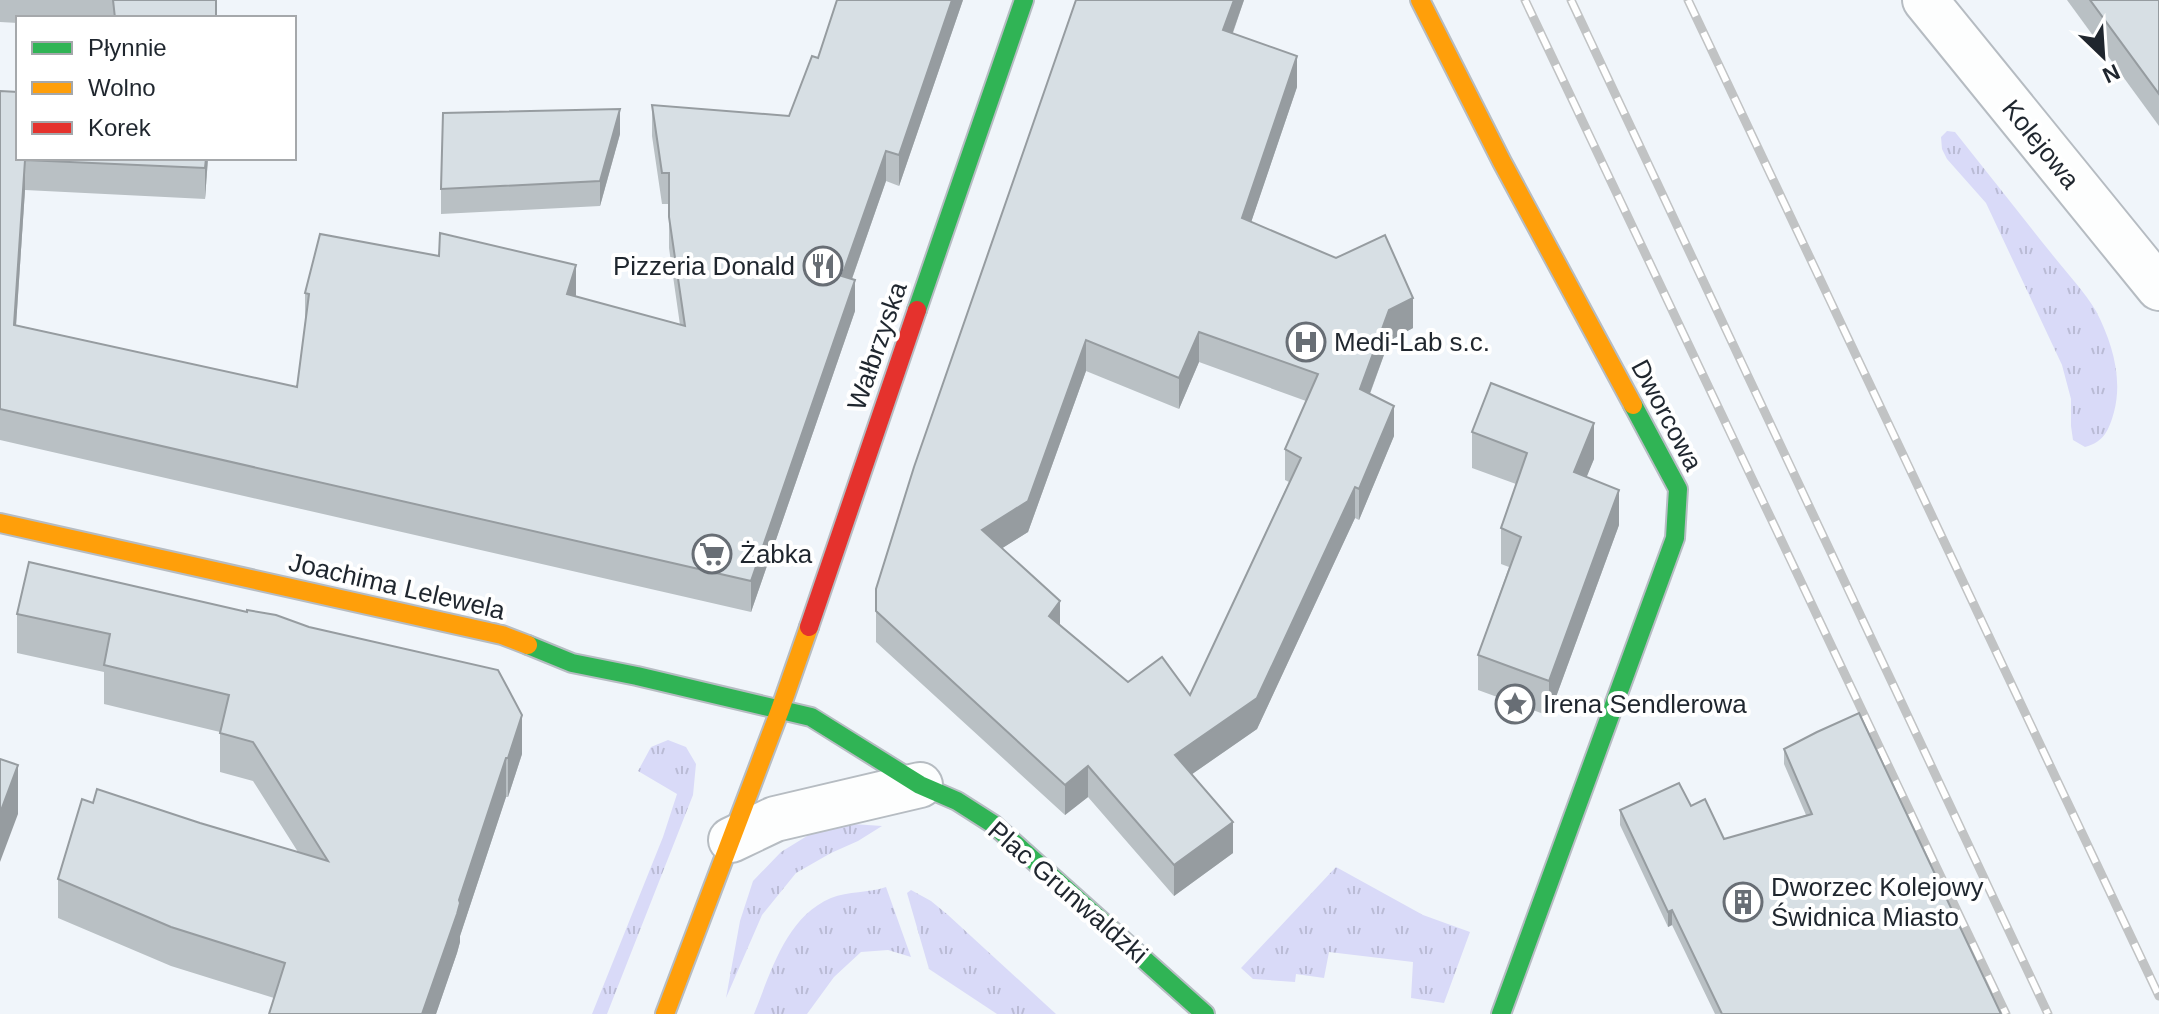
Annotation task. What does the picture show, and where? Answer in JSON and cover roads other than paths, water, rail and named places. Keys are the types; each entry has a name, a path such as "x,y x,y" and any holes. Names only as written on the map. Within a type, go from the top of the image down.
{"street":[{"name":"Wałbrzyska","path":"780,710 1024,0"},
{"name":"Dworcowa","path":"1420,0 1495,148 1678,489 1675,538 1501,1014"},
{"name":"Kolejowa","path":"1925,0 2159,288"},
{"name":"Joachima Lelewela","path":"0,523 502,635 572,663 780,710"},
{"name":"Plac Grunwaldzki","path":"780,710 811,717 920,785 957,801 993,824 1205,1014"},
{"path":"665,1014 780,710"},
{"path":"731,840 775,819 920,785"}],"railway":[{"path":"1525,0 2006,1014"},
{"path":"1571,0 2048,1014"},
{"path":"1688,0 2159,996"}],"place":[{"name":"Pizzeria Donald","path":"823,266"},
{"name":"Medi-Lab s.c.","path":"1306,342"},
{"name":"Żabka","path":"712,554"},
{"name":"Irena Sendlerowa","path":"1515,704"},
{"name":"Dworzec Kolejowy Świdnica Miasto","path":"1743,902"}]}
